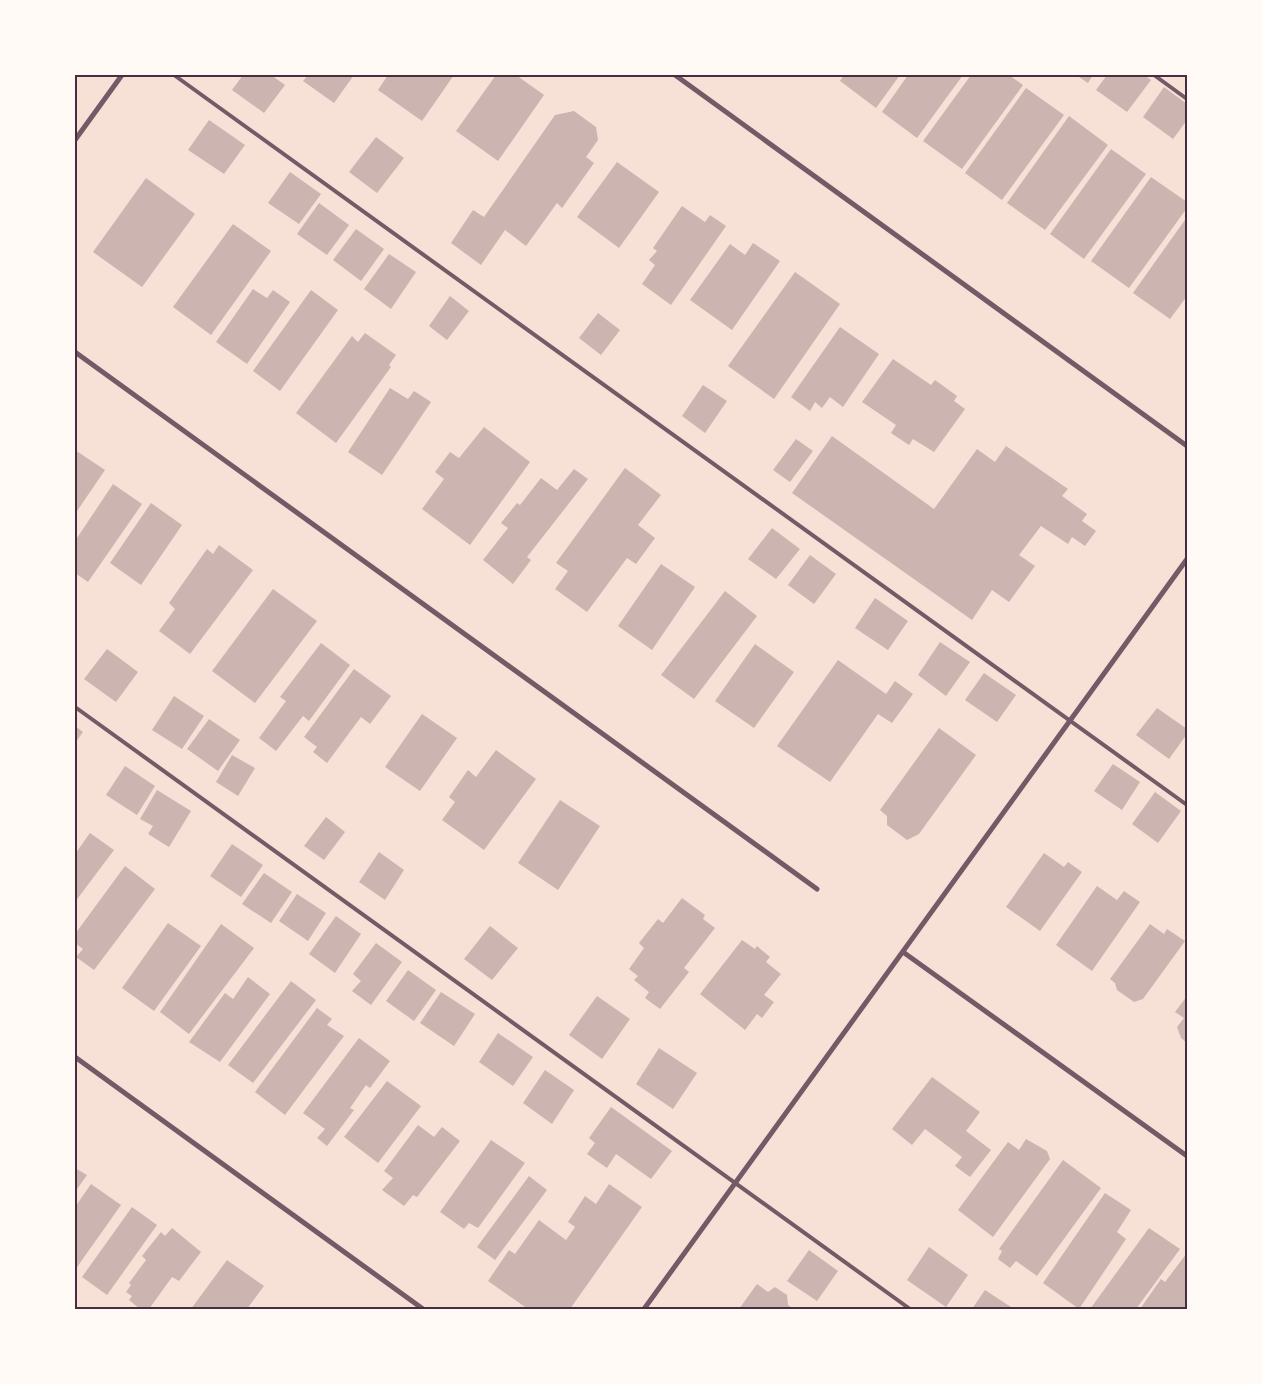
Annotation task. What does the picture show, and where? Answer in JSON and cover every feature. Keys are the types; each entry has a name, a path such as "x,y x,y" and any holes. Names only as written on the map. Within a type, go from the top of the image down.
{"street":[{"path":"75,140 122,75"},
{"path":"675,75 1187,446"},
{"path":"75,352 817,889"},
{"path":"644,1309 1187,559"},
{"path":"903,952 1187,1156"},
{"path":"75,1057 422,1309"}],"lane":[{"path":"174,75 1187,805"},
{"path":"1154,75 1187,99"},
{"path":"75,707 910,1309"}],"building":[{"path":"243,75 271,75 285,85 264,113 232,90"},
{"path":"308,75 354,75 334,103 303,81"},
{"path":"388,75 454,75 422,121 378,90"},
{"path":"496,75 516,75 544,95 498,161 456,131"},
{"path":"844,75 900,75 876,108 840,81"},
{"path":"908,75 963,75 917,138 882,112"},
{"path":"971,75 1009,75 1023,85 962,169 923,141"},
{"path":"1076,75 1093,75 1088,83"},
{"path":"1107,75 1144,75 1151,80 1127,112 1096,90"},
{"path":"1164,87 1187,104 1187,120 1173,139 1143,117"},
{"path":"1026,88 1064,115 1002,200 965,173"},
{"path":"574,111 596,127 598,140 586,157 594,163 562,208 557,203 526,246 505,230 481,265 451,243 473,210 484,217 555,115"},
{"path":"1069,116 1108,145 1045,230 1007,203"},
{"path":"209,120 245,145 224,174 188,150"},
{"path":"376,137 404,158 377,193 349,172"},
{"path":"1111,149 1146,174 1084,259 1050,234"},
{"path":"617,162 659,192 619,248 577,217"},
{"path":"290,172 321,194 299,224 268,203"},
{"path":"1151,177 1187,202 1187,208 1129,288 1091,261"},
{"path":"146,178 195,214 142,287 93,252"},
{"path":"319,203 349,225 327,255 297,234"},
{"path":"682,206 705,222 710,215 726,226 671,305 642,284 655,265 649,260 657,251 653,248"},
{"path":"1187,217 1187,296 1170,319 1133,293"},
{"path":"233,224 271,251 211,335 173,307"},
{"path":"356,229 384,249 361,281 333,260"},
{"path":"753,243 780,261 732,330 690,300 730,244 745,255"},
{"path":"389,254 416,272 391,309 364,289"},
{"path":"795,272 840,304 774,399 728,366"},
{"path":"253,289 267,298 273,290 290,302 247,364 216,342"},
{"path":"311,290 338,310 280,391 253,371"},
{"path":"450,296 469,311 447,340 429,326"},
{"path":"598,313 620,330 601,355 579,338"},
{"path":"840,327 879,354 843,407 830,397 822,408 815,402 810,411 791,397"},
{"path":"365,333 396,355 389,365 391,367 336,443 296,413 352,336 358,342"},
{"path":"893,359 931,385 935,380 957,396 954,401 965,409 934,452 913,439 909,445 891,433 896,425 862,402"},
{"path":"703,385 727,401 705,433 682,416"},
{"path":"390,388 408,399 414,391 431,402 382,475 348,452"},
{"path":"484,427 530,462 470,545 422,509 444,479 435,472 450,452 459,458"},
{"path":"832,436 934,509 977,449 995,462 1006,446 1068,489 1062,496 1087,514 1082,521 1096,531 1085,546 1072,537 1068,544 1041,526 1019,555 1035,566 1009,602 992,590 972,620 792,493"},
{"path":"796,439 813,451 790,482 773,470"},
{"path":"75,450 105,470 75,514"},
{"path":"625,468 661,495 638,525 655,538 636,564 627,558 587,612 555,589 568,571 556,563"},
{"path":"574,469 588,479 527,557 531,560 513,584 483,560 508,528 501,523 517,503 520,505 541,478 557,490"},
{"path":"113,484 142,504 88,582 75,573 75,541"},
{"path":"151,503 182,525 141,585 110,563"},
{"path":"772,528 800,549 776,579 748,559"},
{"path":"219,545 253,570 190,654 159,631 175,609 169,603 207,549 213,554"},
{"path":"810,555 836,574 814,604 788,585"},
{"path":"661,564 695,587 652,650 618,626"},
{"path":"273,589 317,621 255,703 212,671"},
{"path":"725,591 757,616 694,699 661,675"},
{"path":"875,598 908,621 888,650 855,628"},
{"path":"940,642 970,662 946,696 918,675"},
{"path":"321,643 350,665 309,721 303,716 276,751 259,738 286,701 280,697"},
{"path":"755,644 794,672 754,728 715,701"},
{"path":"107,649 138,672 116,702 84,679"},
{"path":"838,660 886,694 895,681 913,694 892,723 878,714 830,782 777,746"},
{"path":"354,669 391,696 370,724 361,717 327,763 313,752 317,747 304,737"},
{"path":"984,673 1016,695 997,722 965,700"},
{"path":"174,696 204,716 182,749 152,730"},
{"path":"1157,708 1187,729 1187,734 1169,759 1136,735"},
{"path":"422,714 457,738 420,791 385,767"},
{"path":"209,719 240,740 218,771 187,749"},
{"path":"75,726 83,732 75,743"},
{"path":"939,728 976,755 919,834 907,840 887,825 887,816 880,810"},
{"path":"496,750 536,779 484,850 442,820 455,802 449,797 468,770 476,777"},
{"path":"232,755 255,768 238,796 216,782"},
{"path":"1113,764 1140,782 1122,810 1094,791"},
{"path":"125,766 155,786 137,815 106,795"},
{"path":"157,790 191,811 169,847 148,834 153,826 140,819"},
{"path":"1155,792 1181,811 1158,843 1132,824"},
{"path":"560,800 600,826 558,890 518,863"},
{"path":"326,817 345,832 324,860 304,846"},
{"path":"90,833 114,850 75,902 75,854"},
{"path":"232,844 263,865 241,897 210,876"},
{"path":"379,852 404,870 385,900 359,882"},
{"path":"1044,853 1064,867 1068,862 1082,872 1040,931 1006,907"},
{"path":"125,866 155,889 94,970 76,957 83,949 75,943 75,934"},
{"path":"264,873 292,892 271,923 242,904"},
{"path":"1097,886 1117,900 1124,891 1140,902 1092,971 1056,945"},
{"path":"297,894 326,913 308,941 279,921"},
{"path":"682,898 705,915 703,919 715,928 684,968 689,972 660,1009 645,998 649,992 634,980 638,976 629,969 644,948 639,943 658,919 663,923"},
{"path":"336,916 361,934 335,973 309,954"},
{"path":"168,923 201,946 154,1011 122,988"},
{"path":"221,924 254,948 189,1034 160,1012"},
{"path":"1150,924 1164,934 1167,929 1185,941 1143,999 1134,1002 1117,990 1115,983 1110,979"},
{"path":"490,926 518,948 492,980 464,959"},
{"path":"742,940 755,949 757,946 770,957 766,962 781,974 764,995 774,1002 762,1018 757,1014 745,1030 700,994"},
{"path":"376,943 402,962 371,1005 352,991 361,981 353,974"},
{"path":"408,970 436,990 414,1021 386,1001"},
{"path":"248,977 270,994 220,1062 189,1042 225,993 233,999"},
{"path":"291,981 316,1000 253,1083 228,1065"},
{"path":"441,992 475,1014 454,1046 420,1023"},
{"path":"597,996 630,1019 602,1059 569,1035"},
{"path":"1187,996 1187,1043 1181,1038 1177,1027 1184,1018 1175,1012"},
{"path":"317,1008 332,1019 327,1025 344,1036 285,1115 255,1092"},
{"path":"498,1033 533,1057 513,1086 479,1062"},
{"path":"359,1038 390,1061 370,1088 366,1085 350,1108 354,1110 327,1146 317,1138 325,1129 303,1113"},
{"path":"659,1048 697,1073 673,1109 636,1084"},
{"path":"545,1070 574,1090 552,1124 523,1103"},
{"path":"932,1077 980,1112 966,1131 991,1150 970,1177 955,1166 962,1157 925,1129 912,1145 892,1129"},
{"path":"387,1081 421,1106 378,1163 344,1137"},
{"path":"611,1107 672,1151 651,1179 616,1154 607,1168 587,1154 595,1143 589,1138"},
{"path":"418,1125 434,1137 442,1127 460,1141 417,1197 413,1195 404,1206 382,1190 393,1178 384,1171"},
{"path":"1026,1139 1047,1151 1050,1159 993,1237 958,1210 1008,1142 1019,1150"},
{"path":"491,1140 525,1163 478,1228 469,1223 464,1229 440,1212"},
{"path":"1063,1160 1101,1188 1037,1276 1016,1261 1010,1268 998,1259 1002,1251 999,1249"},
{"path":"75,1168 87,1175 75,1192"},
{"path":"529,1176 547,1190 495,1260 477,1247"},
{"path":"91,1184 121,1205 75,1270 75,1207"},
{"path":"609,1184 642,1207 570,1309 528,1309 488,1281 509,1250 515,1254 539,1220 566,1240 575,1227 568,1222 585,1196 596,1204"},
{"path":"1105,1193 1131,1210 1117,1232 1126,1239 1079,1309 1043,1283"},
{"path":"132,1207 157,1225 107,1295 82,1277"},
{"path":"172,1228 201,1252 179,1281 172,1277 149,1309 140,1309 129,1300 132,1296 126,1292 131,1285 129,1283 146,1260 142,1256 161,1232 165,1236"},
{"path":"1149,1228 1180,1249 1136,1309 1090,1309"},
{"path":"929,1247 968,1275 946,1307 907,1280"},
{"path":"809,1250 838,1271 817,1301 787,1281"},
{"path":"1187,1253 1187,1309 1140,1309 1161,1279 1165,1282"},
{"path":"227,1260 264,1286 247,1309 191,1309"},
{"path":"757,1284 768,1292 775,1287 787,1295 788,1305 793,1309 739,1309"},
{"path":"985,1290 1014,1309 972,1309"}]}
